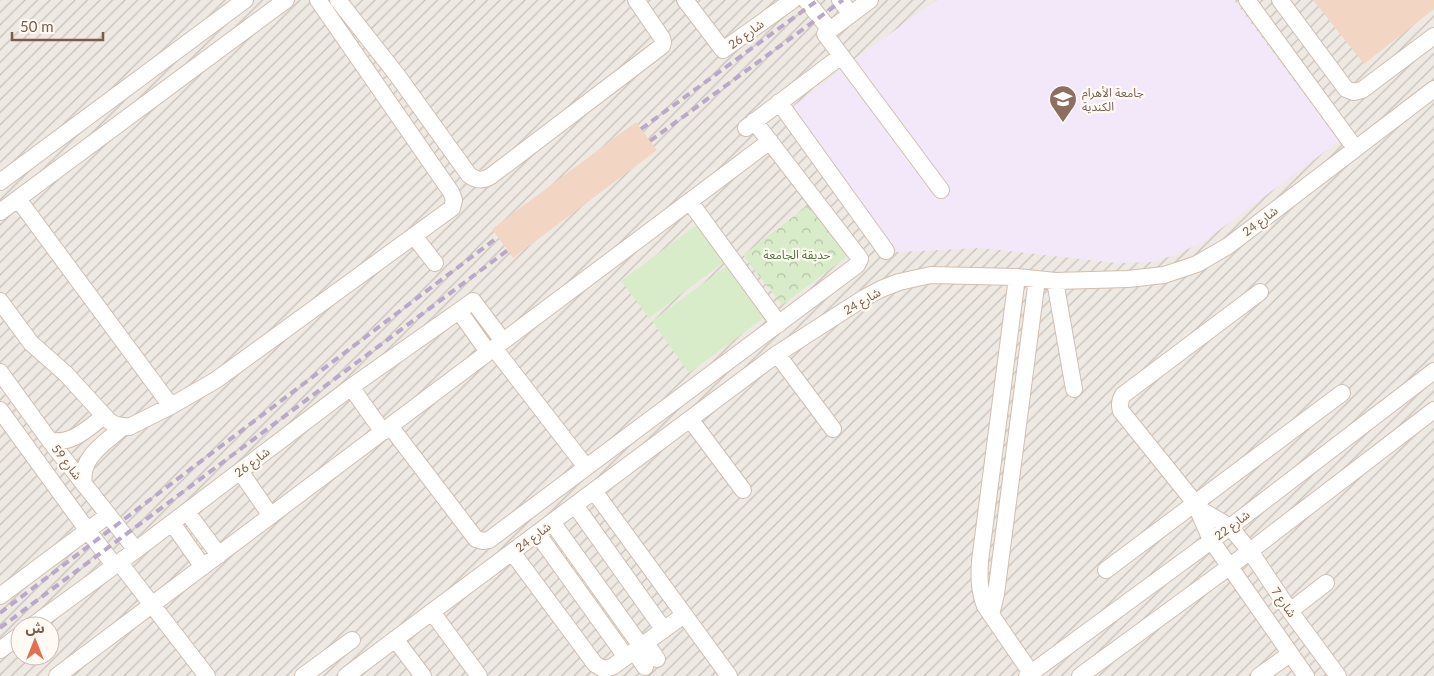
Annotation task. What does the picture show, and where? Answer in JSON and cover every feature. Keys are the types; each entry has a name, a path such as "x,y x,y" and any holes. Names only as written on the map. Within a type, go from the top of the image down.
{"street":[{"path":"0,182 245,0"},
{"path":"0,212 286,0"},
{"path":"84,484 83,469 90,456 123,427 135,424 171,406 233,368 452,208 454,204 454,196 318,0"},
{"path":"338,0 397,75 469,175 478,180 491,176 662,46 662,38 636,0"},
{"name":"شارع 26","path":"685,0 723,50 793,0"},
{"path":"806,0 828,32 841,56 941,190"},
{"path":"840,0 851,14"},
{"path":"828,32 870,0"},
{"path":"1246,0 1355,148"},
{"path":"1280,0 1346,89 1354,92 1362,90 1434,36"},
{"path":"351,388 476,539 489,540 858,265 860,259 770,141 750,125 841,56"},
{"name":"شارع 24","path":"346,676 777,354 864,298 899,282 931,275 1017,277 1055,281 1128,279 1164,276 1197,264 1228,246 1434,89"},
{"path":"778,102 886,251"},
{"path":"57,676 770,141"},
{"path":"18,199 171,406"},
{"path":"690,202 779,324"},
{"path":"414,236 434,262"},
{"path":"1017,277 979,572 981,595 991,615 1029,675"},
{"path":"991,615 1037,279"},
{"path":"1055,281 1074,389"},
{"path":"1197,506 1121,411 1121,399 1123,395 1260,292"},
{"path":"0,301 31,343 61,369 109,422 123,427"},
{"name":"شارع 26","path":"46,616 351,388 473,301 495,347"},
{"path":"459,312 495,347 586,467"},
{"path":"777,354 833,429"},
{"name":"شارع 22","path":"1029,675 1230,527 1434,371"},
{"name":"شارع 59","path":"0,372 107,516 136,550"},
{"path":"1106,570 1197,506 1342,393"},
{"name":"شارع 59","path":"0,410 88,531 152,605 206,676"},
{"path":"1080,676 1229,567 1434,410"},
{"path":"50,441 64,442 78,437 104,416"},
{"path":"690,419 743,490"},
{"path":"240,471 271,516"},
{"path":"594,491 729,676"},
{"path":"575,505 664,630"},
{"name":"شارع 7","path":"1197,506 1230,527 1250,551 1290,611 1338,676"},
{"name":"شارع 7","path":"1197,506 1211,540 1306,676"},
{"path":"186,512 219,554"},
{"path":"0,596 107,516"},
{"path":"552,522 637,649"},
{"path":"172,523 203,567"},
{"path":"537,533 651,663"},
{"path":"512,552 598,667 607,669 684,615"},
{"path":"1290,611 1326,583"},
{"path":"432,612 479,676"},
{"path":"395,639 423,676"},
{"path":"303,676 352,640"},
{"path":"1259,676 1290,654"}],"shaded area":[{"path":"0,0 1434,0 1434,676 0,676"},
{"name":"جامعة الأهرام الكندية","path":"937,0 1234,0 1339,141 1203,242 1175,255 1152,262 1117,263 981,248 898,252 838,177 790,109 852,61"}],"green space":[{"name":"حديقة الجامعة","path":"810,204 850,254 782,305 743,255"},
{"path":"699,223 727,260 649,318 621,281"},
{"path":"731,263 769,314 689,373 652,321"}],"building":[{"path":"1313,0 1434,0 1434,9 1364,64"},
{"path":"636,122 657,150 513,258 492,229"}],"railway":[{"path":"641,129 818,0"},
{"path":"650,141 843,0"},
{"path":"0,613 498,237"},
{"path":"0,628 508,250"}],"place":[{"name":"جامعة الأهرام الكندية","path":"1063,123"}]}
